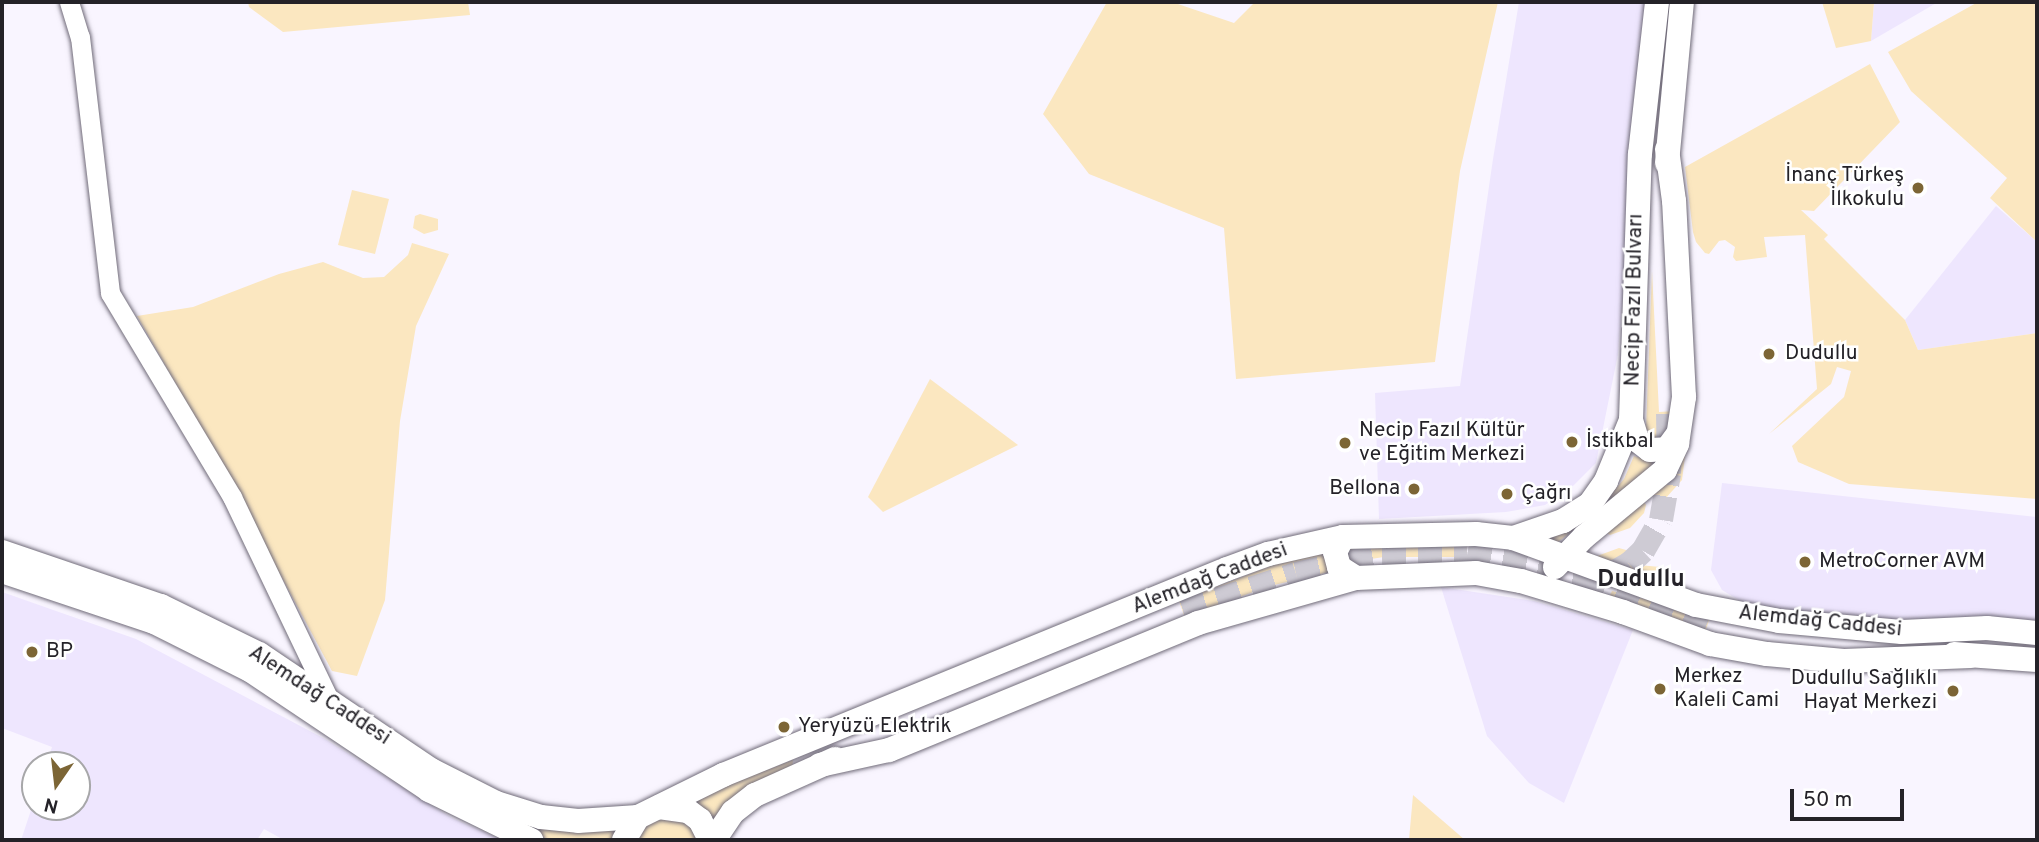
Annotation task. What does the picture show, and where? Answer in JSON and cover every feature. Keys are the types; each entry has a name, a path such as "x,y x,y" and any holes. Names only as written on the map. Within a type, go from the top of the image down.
{"main road":[{"name":"Necip Fazıl Bulvarı","path":"1513,538 1563,521 1590,504 1606,481 1631,420 1640,154 1657,2"},
{"name":"Necip Fazıl Bulvarı","path":"1476,573 1520,569 1543,575 1665,470 1674,418 1664,242 1667,149 1682,2"},
{"path":"1631,420 1637,440 1643,446 1656,451 1667,449 1673,443 1674,418"},
{"name":"Alemdağ Caddesi","path":"649,812 723,775 1227,569 1268,554 1343,537 1476,534 1513,538 1696,604 1779,621 1902,632 1987,628 2037,633"},
{"path":"1476,534 1482,557 1476,573"},
{"path":"1343,537 1335,552 1339,566 1356,578"},
{"name":"Alemdağ Caddesi","path":"2,552 20,571 154,622 250,670 429,790 531,840"},
{"name":"Alemdağ Caddesi","path":"20,571 161,606 259,654 431,770 496,803 541,817 578,821 649,812 688,811 699,820 712,840 733,812 755,795 1182,611"},
{"name":"Alemdağ Caddesi","path":"820,765 889,750 1198,623 1356,578 1476,573 1521,581 1710,644 1767,654 1844,661 1971,656"},
{"name":"Alemdağ Caddesi","path":"1707,624 1784,638 2037,660"},
{"path":"624,840 649,812"}],"street":[{"path":"69,2 80,37 110,293 232,497 331,703"}],"shaded area":[{"path":"248,2 468,2 470,15 283,32 249,7"},
{"path":"1107,2 1172,2 1234,23 1255,2 1498,2 1460,171 1435,362 1236,379 1224,228 1089,174 1043,114"},
{"path":"1519,2 1646,2 1618,354 1596,463 1574,485 1545,505 1506,512 1379,519 1375,393 1460,386"},
{"path":"1822,2 1874,2 1871,41 1836,48"},
{"path":"1874,2 1938,2 1871,41"},
{"path":"1978,2 2037,2 2037,242 1990,198 2007,178 1911,91 1888,52"},
{"path":"1870,64 1900,122 1814,211 1801,210 1828,235 1824,239 1905,320 1918,350 2037,333 2037,499 1849,484 1798,462 1792,446 1844,397 1851,371 1837,367 1831,384 1769,434 1817,389 1805,235 1764,237 1767,257 1736,261 1733,257 1735,247 1725,240 1719,241 1709,254 1705,253 1696,242 1693,232 1685,167"},
{"path":"352,190 389,199 375,254 338,245"},
{"path":"1996,206 2037,242 2037,333 1918,350 1905,320"},
{"path":"420,214 438,219 438,230 424,234 413,228 415,216"},
{"path":"412,243 449,254 416,326 400,421 385,600 357,676 332,671 208,440 137,316 193,307 279,274 323,262 363,278 384,277 408,255"},
{"path":"1652,271 1659,412 1676,411 1670,438 1652,438 1646,428"},
{"path":"930,379 1018,445 883,512 868,497"},
{"path":"1686,448 1682,480 1665,499 1651,496"},
{"path":"1634,456 1659,463 1558,542 1545,538 1607,499 1624,479"},
{"path":"1722,483 2037,517 2037,625 1940,623 1759,612 1722,590 1711,570"},
{"path":"1642,498 1646,505 1644,513 1630,528 1610,535 1604,531"},
{"path":"1323,546 1329,572 1266,587 1185,618 1179,601"},
{"path":"1467,547 1467,555 1462,557 1384,557 1351,562 1346,555 1349,549 1355,548"},
{"path":"1619,548 1626,550 1639,565 1660,567 1667,574 1667,584 1597,556"},
{"path":"1441,587 1534,601 1633,630 1564,803 1529,783 1487,736"},
{"path":"1612,591 1711,615 1704,635 1607,601"},
{"path":"2,592 136,639 325,739 452,818 503,840 284,840 264,829 257,840 21,840 27,821 91,821 91,751 51,751 52,747 2,728"},
{"path":"793,760 792,768 709,825 681,802"},
{"path":"1413,795 1465,840 1409,840"},
{"path":"654,818 686,819 701,840 638,840 640,833"},
{"path":"625,823 619,840 549,840 517,824"}],"tunnel":[{"path":"1596,576 1615,572 1629,564 1643,551 1661,520 1669,474 1668,412"},
{"path":"1183,611 1296,574 1349,562 1382,556 1467,555 1584,576 1707,624"}],"place":[{"name":"İnanç Türkeş İlkokulu","path":"1918,188"},
{"name":"Dudullu","path":"1769,354"},
{"name":"İstikbal","path":"1572,442"},
{"name":"Necip Fazıl Kültür ve Eğitim Merkezi","path":"1345,443"},
{"name":"Bellona","path":"1414,489"},
{"name":"Çağrı","path":"1507,494"},
{"name":"MetroCorner AVM","path":"1805,562"},
{"name":"BP","path":"32,652"},
{"name":"Merkez Kaleli Cami","path":"1660,689"},
{"name":"Dudullu Sağlıklı Hayat Merkezi","path":"1953,691"},
{"name":"Yeryüzü Elektrik","path":"784,727"}],"district":[{"name":"Dudullu","path":"1641,581"}]}
